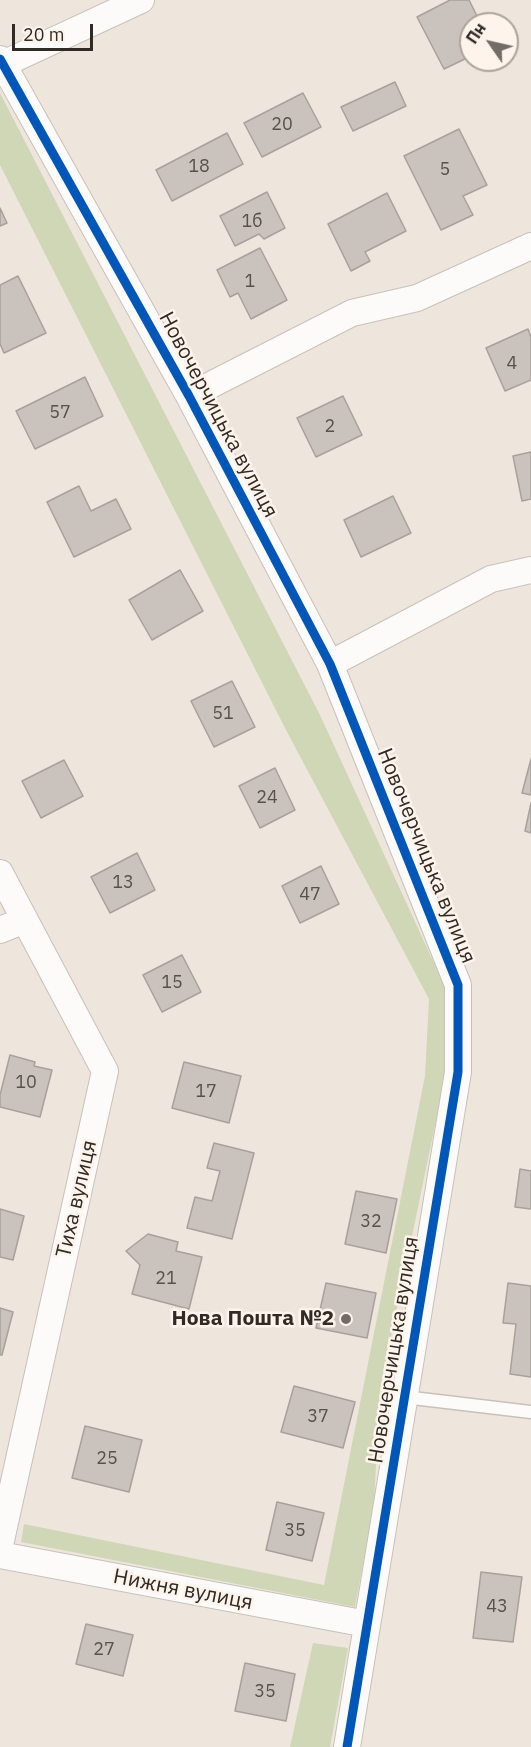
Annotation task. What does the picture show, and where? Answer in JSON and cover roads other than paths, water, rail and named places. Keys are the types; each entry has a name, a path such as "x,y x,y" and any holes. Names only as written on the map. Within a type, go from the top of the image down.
{"street":[{"path":"1,62 141,0"},
{"name":"Новочерчицька вулиця","path":"1,62 189,396 330,664 458,985 458,1072 347,1747"},
{"path":"189,396 352,313 417,298 531,246"},
{"path":"330,664 491,579 531,570"},
{"name":"Тиха вулиця","path":"0,873 105,1071 0,1545"},
{"path":"0,930 25,920"},
{"name":"Нижня вулиця","path":"0,1555 367,1624"}],"lane":[{"path":"404,1397 531,1412"}],"place":[{"name":"Нова Пошта №2","path":"346,1319"}]}
